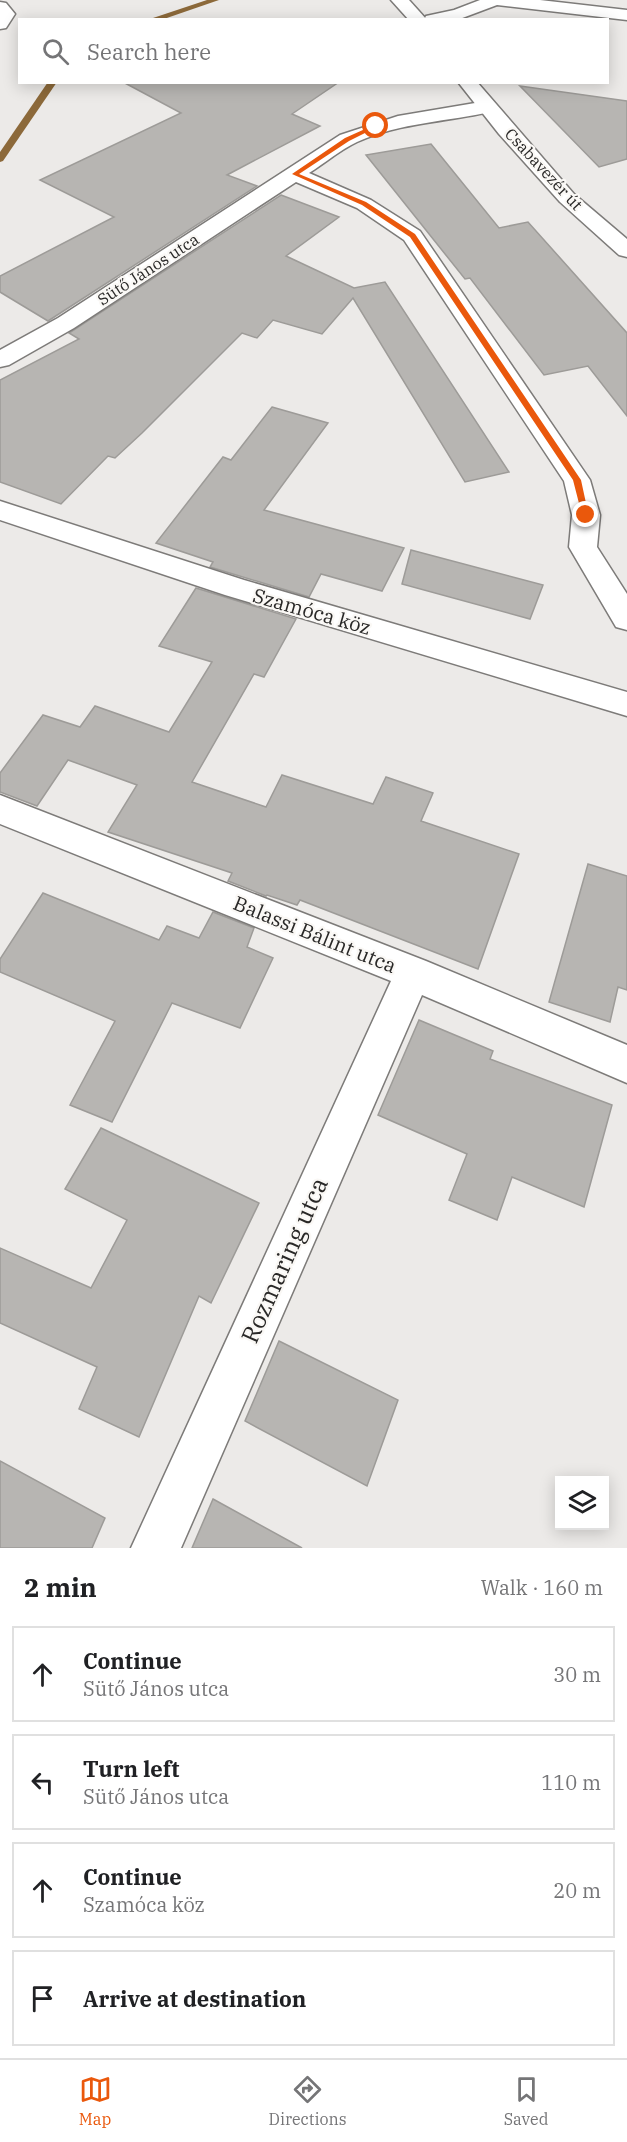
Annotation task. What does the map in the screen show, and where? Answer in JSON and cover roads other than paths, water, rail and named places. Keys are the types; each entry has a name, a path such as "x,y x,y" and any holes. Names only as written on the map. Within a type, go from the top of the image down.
{"street":[{"path":"399,0 416,18"},
{"path":"441,18 459,14 495,0 627,15"},
{"path":"0,7 6,14 0,24"},
{"name":"Csabavezér út","path":"469,84 567,198 627,250"},
{"name":"Sütő János utca","path":"0,360 66,322 347,139 376,126 487,107"},
{"path":"295,174 364,204 412,236 577,480 586,515 583,547 627,619"},
{"name":"Szamóca köz","path":"0,510 235,588 627,704"},
{"name":"Balassi Bálint utca","path":"0,810 413,973 627,1064"},
{"name":"Rozmaring utca","path":"156,1548 413,973"}],"waterway":[{"path":"157,18 215,0"},
{"path":"0,159 52,84"}]}
